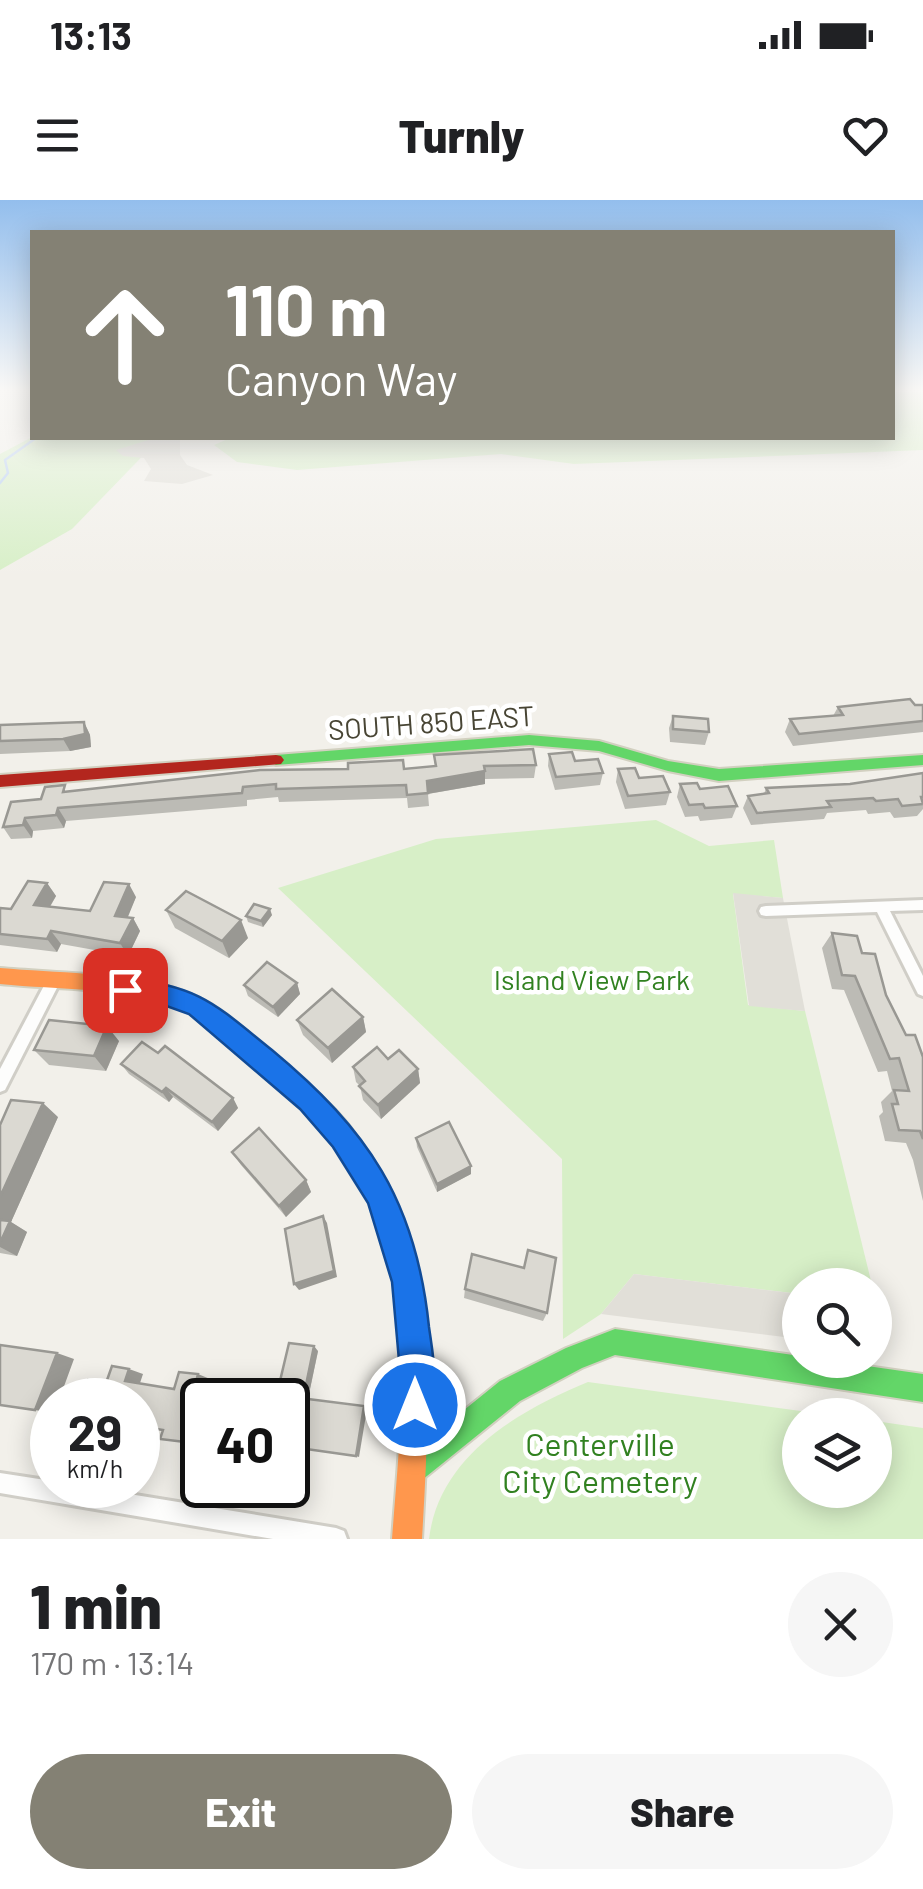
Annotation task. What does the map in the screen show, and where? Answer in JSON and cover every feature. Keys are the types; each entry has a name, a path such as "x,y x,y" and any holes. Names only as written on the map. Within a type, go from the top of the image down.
{"street":[{"name":"SOUTH 850 EAST","path":"0,782 529,740 598,746 718,775 923,760"},
{"path":"766,911 923,905"},
{"path":"882,908 923,990"},
{"path":"0,976 161,993 198,1005 310,1100 344,1136 381,1196 408,1282 417,1372 406,1539"},
{"path":"0,1085 53,982"},
{"path":"412,1470 510,1391 615,1342 923,1388"},
{"path":"0,1483 336,1539"}],"green space":[{"path":"146,452 72,529 0,570 0,454"},
{"path":"224,452 861,452 574,464 501,454 297,470 237,462"},
{"name":"Island View Park","path":"656,820 709,846 774,840 783,898 733,894 748,1005 805,1011 868,1268 782,1268 782,1292 634,1274 601,1314 563,1339 562,1159 278,888 436,839"},
{"name":"Centerville City Cemetery","path":"588,1382 782,1408 782,1508 892,1508 892,1423 923,1428 923,1539 429,1539 436,1510 465,1460 510,1423"}],"shaded area":[{"path":"119,452 180,452 187,465 213,475 182,484 144,481 151,469 144,458"},
{"path":"733,893 783,898 805,1011 749,1006"},
{"path":"634,1274 782,1292 782,1337 601,1314"}],"building":[{"path":"910,699 915,705 923,705 923,721 799,734 790,719 843,715 838,707"},
{"path":"673,716 708,719 709,732 673,729"},
{"path":"84,722 85,734 63,739 0,741 0,725"},
{"path":"533,749 536,765 484,766 485,771 427,781 428,793 407,795 406,785 276,789 276,784 243,787 242,793 58,808 56,815 25,818 23,825 3,827 11,802 41,799 45,787 65,785 63,792 260,770 348,769 348,763 403,760 404,769 436,766 434,755"},
{"path":"572,752 575,761 598,759 603,773 556,777 549,754"},
{"path":"635,768 639,778 663,776 670,792 628,796 618,769"},
{"path":"923,773 923,804 902,806 898,799 873,798 827,801 831,807 757,813 748,796 769,793 766,788 850,784"},
{"path":"697,783 700,789 728,786 737,806 689,805 680,784"},
{"path":"28,881 47,883 34,905 90,911 104,882 129,884 115,916 133,918 120,943 51,931 47,939 0,934 0,908 11,909"},
{"path":"186,891 241,920 222,941 166,910"},
{"path":"254,904 270,909 261,921 246,916"},
{"path":"832,933 857,936 862,953 875,954 886,995 906,1035 915,1035 923,1057 923,1139 920,1131 899,1130 892,1104 898,1104 894,1090 909,1091 899,1058 890,1059 855,976 842,975"},
{"path":"267,962 297,983 273,1007 244,985"},
{"path":"332,989 363,1017 328,1048 297,1020"},
{"path":"49,1020 107,1026 94,1056 34,1050"},
{"path":"142,1042 158,1053 165,1046 233,1098 212,1122 166,1088 162,1092 121,1064"},
{"path":"377,1047 388,1059 399,1050 418,1069 378,1105 359,1086 365,1081 353,1067"},
{"path":"11,1100 43,1103 0,1197 0,1125"},
{"path":"449,1122 471,1166 437,1184 416,1138"},
{"path":"259,1128 306,1180 279,1206 232,1152"},
{"path":"323,1216 334,1271 294,1284 285,1229"},
{"path":"0,1220 10,1221 0,1243"},
{"path":"528,1250 556,1258 547,1313 465,1289 472,1254 524,1268"},
{"path":"289,1343 314,1346 307,1378 281,1378"},
{"path":"0,1345 57,1353 47,1378 30,1378 30,1409 0,1405"},
{"path":"112,1366 129,1369 126,1378 108,1378"},
{"path":"179,1372 198,1374 197,1378 180,1378 180,1441 160,1439 160,1387 174,1389"},
{"path":"310,1399 364,1406 356,1456 310,1450"}],"waterway":[{"path":"0,483 8,473 5,460 16,452"}],"traffic: fast":[{"path":"276,760 529,740 599,746 668,766 719,775 923,760"},
{"path":"412,1470 510,1391 575,1357 615,1342 923,1388"}],"traffic: slow":[{"path":"0,976 127,987 195,1004 235,1033 343,1136 372,1181 393,1228 405,1278 414,1382 407,1539"}],"traffic: jam":[{"path":"0,781 276,760"}],"route":[{"path":"125,990 161,993 198,1005 310,1100 344,1136 381,1196 408,1282 417,1372 415,1405"}]}
